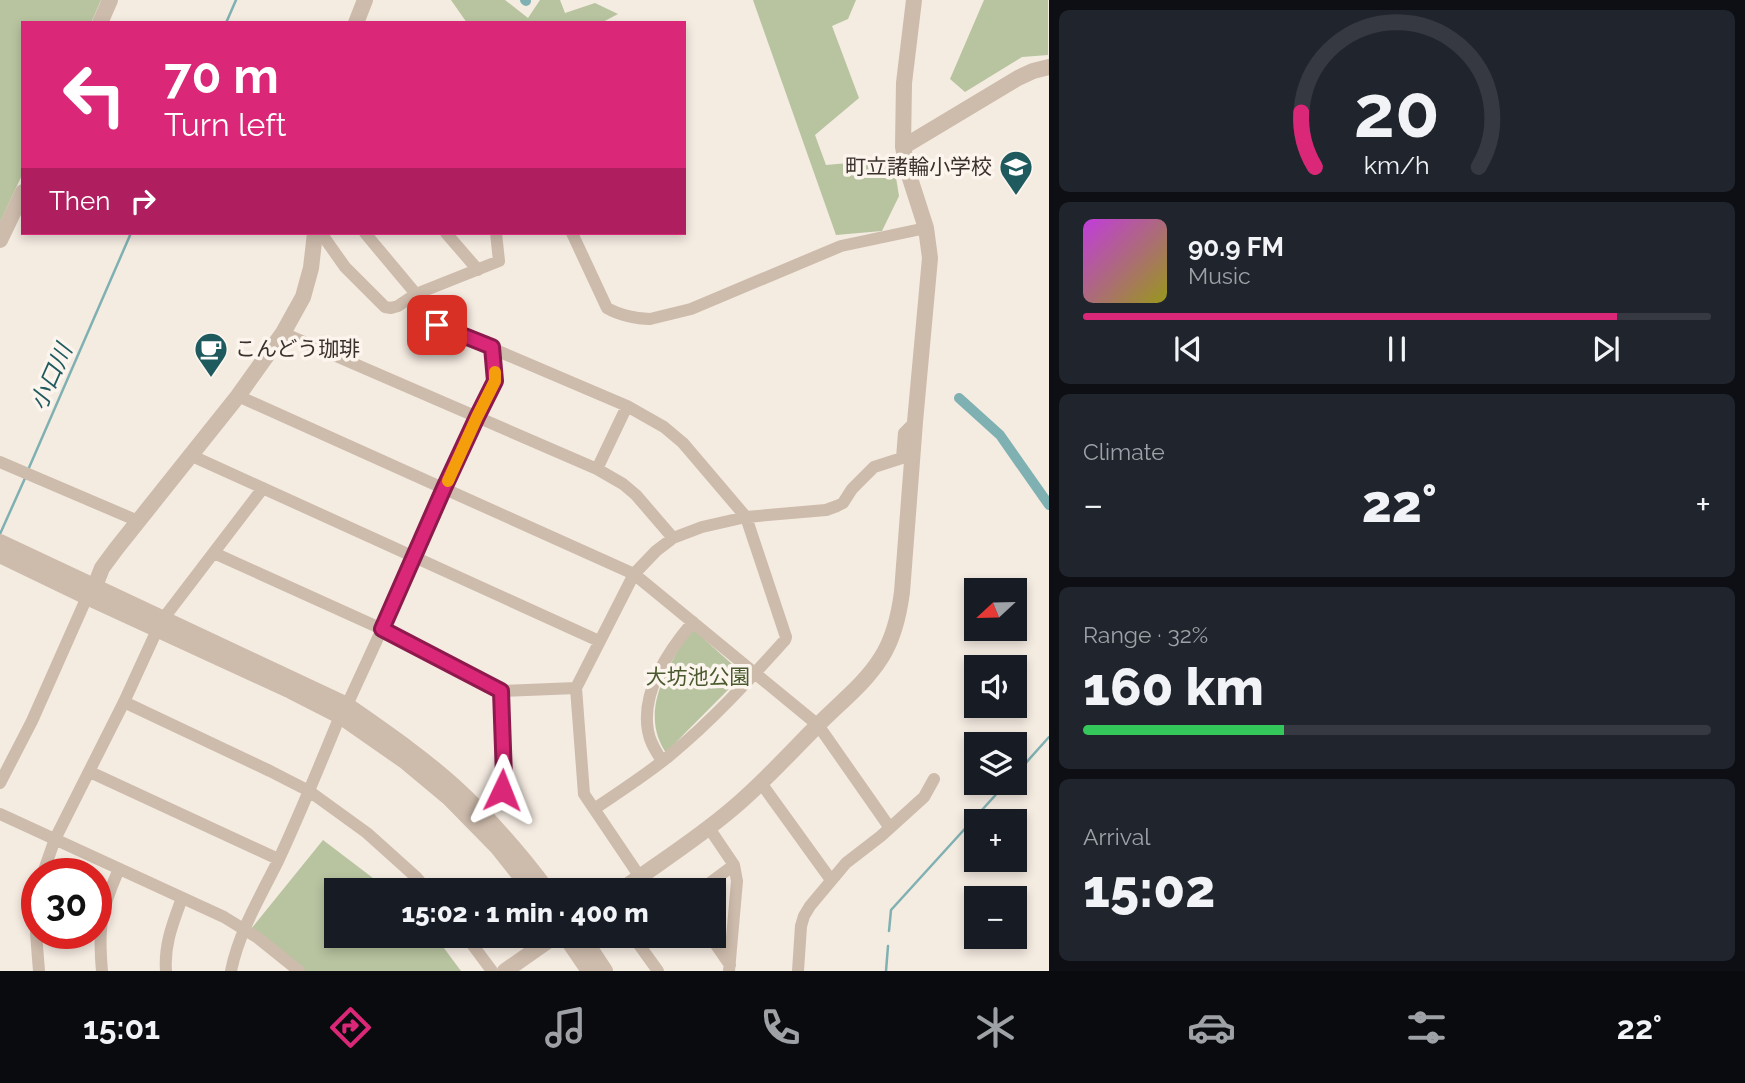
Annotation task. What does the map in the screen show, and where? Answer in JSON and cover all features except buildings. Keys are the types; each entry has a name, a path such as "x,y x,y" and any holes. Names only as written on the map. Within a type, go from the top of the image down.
{"street":[{"path":"101,21 110,0"},
{"path":"357,21 365,0"},
{"path":"914,0 904,83 903,147 926,228 930,258 902,592 892,636 865,680 761,783 709,828 640,877 584,794 576,688 634,574 673,538 702,527 746,517 827,510 842,503 874,467 902,458 904,433 915,422"},
{"path":"903,147 1018,78 1048,67"},
{"path":"0,240 21,196"},
{"path":"573,235 607,308 644,319 691,309 856,241 926,228"},
{"path":"0,783 32,721 102,568 238,396 283,333 303,297 311,268 315,235"},
{"path":"322,235 345,267 385,307 391,308 416,294 499,261 496,235"},
{"path":"367,235 416,294 437,325 628,406 664,427 683,443 746,517 786,636 785,640 692,737 594,809"},
{"path":"448,235 478,270"},
{"path":"283,333 597,469 636,495 673,538"},
{"path":"231,971 244,929 495,381 492,347"},
{"path":"238,396 634,574 818,725 890,828"},
{"path":"597,469 628,406"},
{"path":"190,455 599,641"},
{"path":"0,462 138,521"},
{"path":"48,858 55,839 160,625 263,488"},
{"path":"4,550 291,691 344,711 420,758 455,787 511,843 538,878"},
{"path":"214,553 382,629 501,691 576,688"},
{"path":"662,761 653,747 647,728 648,703 661,669 681,635 693,622"},
{"path":"486,817 502,790 504,777 501,691"},
{"path":"124,702 309,791 367,833 417,878"},
{"path":"344,711 448,797 498,848 522,878"},
{"path":"90,772 278,859"},
{"path":"798,971 801,926 810,906 846,863 924,797 934,779"},
{"path":"761,783 831,880"},
{"path":"0,814 224,917 258,938 299,971"},
{"path":"709,828 734,865 737,881 730,968"},
{"path":"716,878 734,865"},
{"path":"102,971 99,936 101,921 106,899 119,869"},
{"path":"166,971 169,933 182,898"},
{"path":"475,948 492,971"},
{"path":"505,971 538,948"},
{"path":"573,948 589,971"},
{"path":"590,948 605,971"},
{"path":"641,948 658,971"},
{"path":"718,948 730,968"},
{"path":"37,949 38,971"}],"green space":[{"path":"0,0 101,0 92,21 21,21 21,177 0,222"},
{"path":"451,0 505,0 528,18 540,0 560,0 565,13 595,3 618,14 605,21 466,21"},
{"path":"753,0 856,0 848,19 832,26 859,98 815,135 826,165 893,159 899,196 882,231 836,235"},
{"path":"984,0 1048,0 1048,55 1022,57 965,92 950,79"},
{"name":"大坊池公園","path":"694,630 743,674 666,753 655,723 657,696 688,633"},
{"path":"323,840 373,878 324,878 324,948 444,948 461,971 304,971 251,929"}],"waterway":[{"name":"小口川","path":"227,21 236,0"},
{"name":"小口川","path":"28,470 130,235"},
{"path":"959,398 1000,435 1049,505"},
{"name":"小口川","path":"0,534 26,476"},
{"path":"1027,762 1049,737"},
{"path":"889,931 891,910 996,795"},
{"path":"886,971 888,946"}],"slow traffic":[{"path":"448,481 495,381 495,372"}],"place":[{"name":"町立諸輪小学校","path":"1016,197"},
{"name":"こんどう珈琲","path":"211,379"}],"route":[{"path":"437,325 492,347 495,381 382,629 501,691 504,777 502,790"}]}
